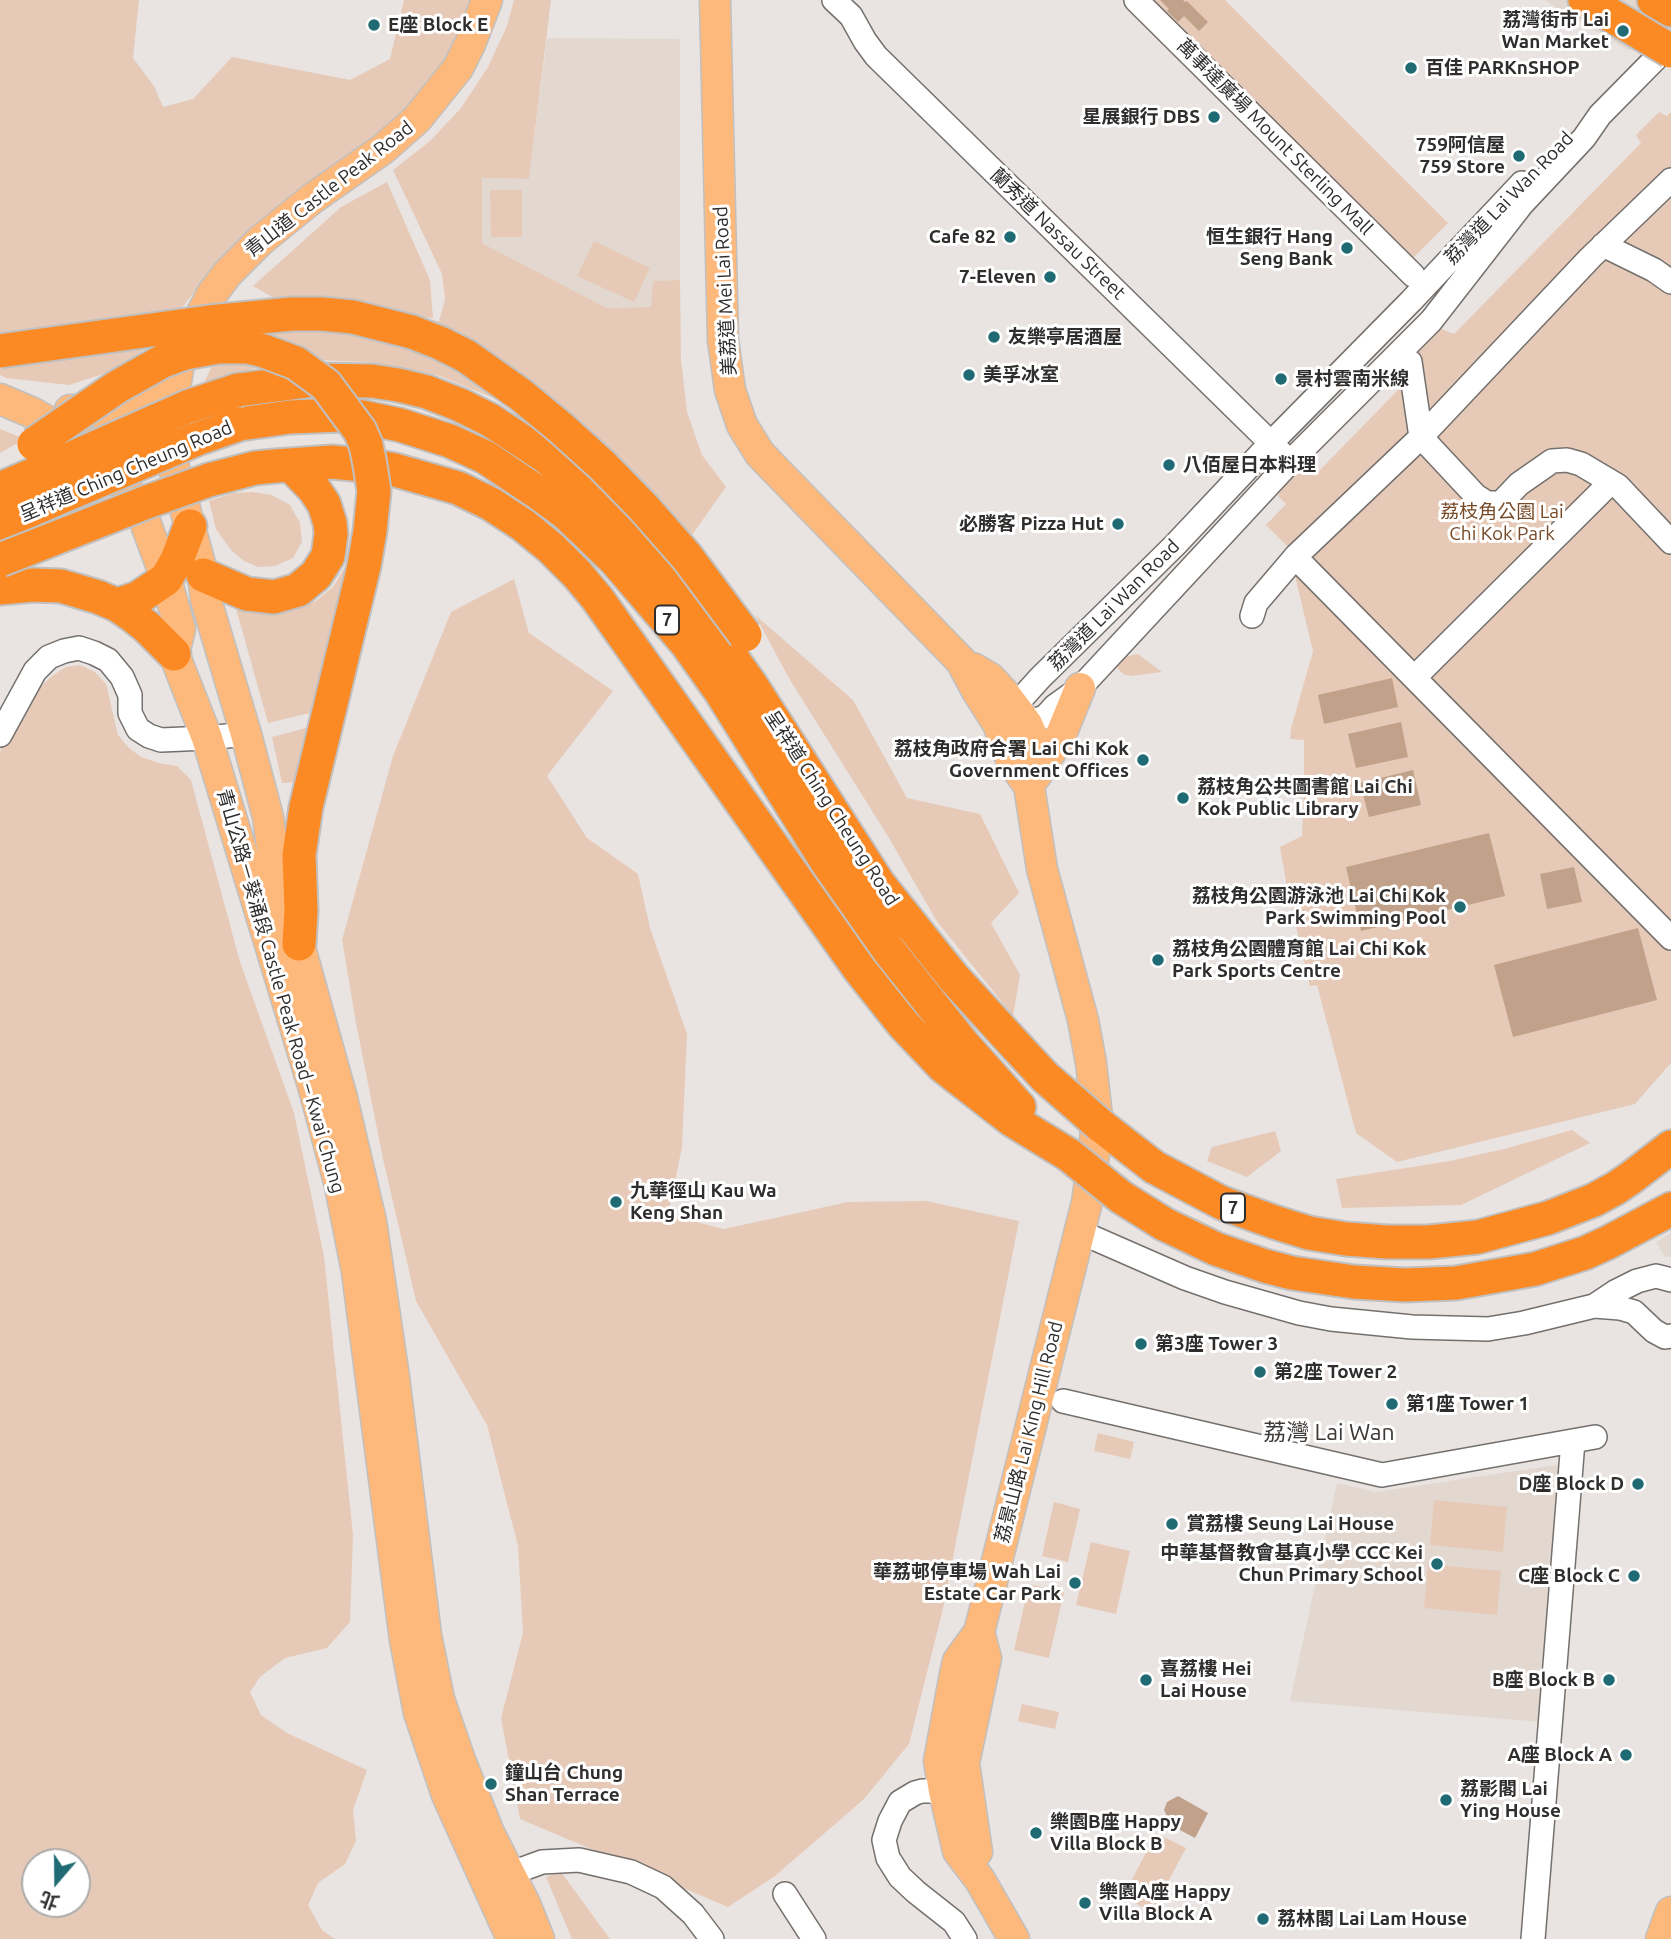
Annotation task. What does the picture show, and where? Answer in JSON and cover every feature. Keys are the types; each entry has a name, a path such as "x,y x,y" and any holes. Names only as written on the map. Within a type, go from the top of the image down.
{"highway":[{"path":"1585,0 1671,51"},
{"path":"1654,0 1671,10"},
{"path":"0,351 209,322 292,314 322,314 353,317 412,332 466,356 521,395 603,466 687,556 745,635 976,1003"},
{"path":"0,469 49,469 117,387 163,360 218,347 248,347 296,363 326,385 360,431 366,445 374,491 370,531 304,821 299,855 299,943"},
{"name":"呈祥道 Ching Cheung Road","path":"0,489 187,407 238,390 315,380 372,381 427,392 490,420 545,456 605,507 644,547 693,603 751,685 867,869 953,977 1045,1077 1154,1167 1238,1210 1290,1227 1328,1236 1387,1242 1429,1242 1478,1237 1548,1218 1594,1200 1632,1177 1671,1147"},
{"name":"呈祥道 Ching Cheung Road","path":"0,524 49,469 197,439 240,424 290,417 362,417 400,425 450,441 485,457 567,514 615,560 687,644 721,692 827,862 901,967 951,1030 984,1085"},
{"path":"0,560 147,502 255,468 332,462 373,466 458,488 491,504 551,548 577,574 613,619 860,970 920,1043 944,1067 984,1085"},
{"path":"203,575 247,594 274,597 298,590 316,575 328,556 330,523 319,497 291,465"},
{"path":"117,605 138,598 166,579 177,560 190,526"},
{"path":"0,587 61,586 79,590 117,605 147,627 174,654"},
{"name":"7","path":"984,1085 1012,1120 1069,1156 1132,1204 1164,1224 1216,1249 1292,1273 1384,1284 1456,1283 1535,1269 1585,1253 1671,1209"}],"main road":[{"name":"青山道 Castle Peak Road","path":"183,352 212,294 243,257 304,205 383,149 417,119 458,68 487,0"},
{"name":"美荔道 Mei Lai Road","path":"715,0 723,340 730,390 742,425 760,454 961,661 977,691 1013,718"},
{"path":"0,398 77,411 113,411 138,401 183,352"},
{"name":"青山公路－葵涌段 Castle Peak Road – Kwai Chung","path":"183,352 171,411 170,432 174,468 203,575 206,600 268,817 275,871 286,914 299,943 342,1097 371,1221 432,1668 439,1699 460,1760 489,1833 525,1904 539,1939"},
{"name":"青山公路－葵涌段 Castle Peak Road – Kwai Chung","path":"0,398 75,437 111,467 143,516 166,579 180,629 174,654 207,738 321,1113 340,1186 357,1272 405,1640 419,1713 447,1794 512,1939"},
{"path":"1029,786 1060,737 1086,682"},
{"path":"1013,718 1012,762 1029,786 1044,876 1083,1020 1095,1089 1097,1116 1094,1154 1080,1232"},
{"name":"荔景山路 Lai King Hill Road","path":"956,1794 939,1761 955,1674 958,1661 979,1632 1080,1232"},
{"name":"荔景山路 Lai King Hill Road","path":"979,1632 986,1658 956,1794 958,1851 980,1880 1014,1939"},
{"path":"1661,1939 1671,1912"}],"street":[{"name":"蘭秀道 Nassau Street","path":"834,0 851,16 876,56 1290,462"},
{"name":"萬事達廣場 Mount Sterling Mall","path":"1136,0 1413,275"},
{"name":"荔灣道 Lai Wan Road","path":"1013,718 1046,716 1086,682 1290,462 1431,321 1522,204 1584,138 1600,115 1671,43"},
{"name":"荔灣道 Lai Wan Road","path":"1013,718 1040,678 1175,545 1411,301 1570,130 1600,115"},
{"path":"1252,616 1256,603 1296,557 1421,437 1604,245 1671,180"},
{"path":"1604,245 1671,282"},
{"path":"1410,362 1421,437 1476,496 1488,503 1501,503 1519,484 1552,461 1567,460 1581,464 1618,486 1671,542"},
{"path":"1415,677 1611,482"},
{"path":"1296,557 1671,938"},
{"path":"0,734 35,671 49,657 79,648 108,660 122,677 130,695 131,713 138,729 149,736 162,740 246,734"},
{"path":"1080,1232 1205,1285 1263,1303 1331,1319 1412,1327 1488,1329 1594,1306 1634,1312 1654,1331 1665,1337 1671,1336"},
{"path":"1594,1306 1637,1281 1656,1276 1671,1280"},
{"path":"1063,1401 1382,1475 1584,1439 1533,1939"},
{"path":"956,1794 922,1791 900,1802 884,1840 888,1858 900,1877 954,1922 965,1939"},
{"path":"509,1874 542,1862 579,1860 631,1871 663,1887 694,1914 712,1939"},
{"path":"785,1894 814,1939"}],"shaded area":[{"path":"1160,0 1187,1 1208,22 1199,31 1184,16 1178,22"},
{"name":"荔灣街市 Lai Wan Market","path":"1544,0 1671,0 1671,11 1629,51"},
{"path":"547,38 680,39 680,280 653,282 652,307 607,308 482,243 482,178 529,179"},
{"path":"1392,678 1398,707 1324,724 1318,695"},
{"path":"1401,722 1408,757 1356,768 1348,734"},
{"path":"1413,770 1421,805 1369,817 1360,783"},
{"path":"1489,833 1505,896 1361,931 1346,867"},
{"path":"1574,867 1582,902 1547,909 1540,874"},
{"path":"1638,928 1657,1000 1513,1037 1494,965"},
{"path":"1671,1233 1671,1257 1665,1257 1656,1242"},
{"name":"中華基督教會基真小學 CCC Kei Chun Primary School","path":"1562,1464 1542,1722 1290,1701 1337,1483 1376,1492"},
{"path":"1178,1796 1208,1813 1195,1838 1163,1821 1167,1802"}],"green space":[{"path":"0,0 139,0 133,58 154,86 163,107 193,99 232,57 350,80 390,59 404,0 470,0 441,65 397,117 374,137 321,174 231,249 151,343 122,368 69,385 6,378 0,375"},
{"path":"514,0 551,0 529,179 482,178 482,243 607,308 651,307 653,281 680,280 681,359 687,412 702,455 726,487 687,542 508,404 440,376 370,362 314,360 252,369 202,387 240,307 439,321 445,299 442,274 393,170 430,141 461,108 488,67 507,26"},
{"path":"1130,0 1225,0 1448,223 1402,269"},
{"name":"荔枝角公園 Lai Chi Kok Park","path":"1659,112 1667,116 1671,112 1671,922 1622,878 1671,948 1671,1063 1635,1104 1397,1162 1356,1133 1317,985 1310,986 1287,887 1280,847 1302,836 1304,790 1304,740 1290,739 1291,729 1313,651 1288,547 1266,525 1286,504 1278,496 1290,471 1315,475 1402,386 1389,363 1432,325 1454,334 1641,143 1636,135"},
{"path":"387,182 430,280 433,318 285,304 253,286 341,207"},
{"path":"490,190 522,190 522,237 491,237"},
{"path":"594,241 650,268 634,302 577,276"},
{"path":"0,429 25,439 0,453"},
{"path":"233,493 272,495 290,505 300,523 302,542 293,558 275,566 258,567 244,561 231,550 216,529 209,501"},
{"path":"345,567 354,568 319,707 310,713 268,723 234,601 274,611 296,608 316,601 333,587"},
{"path":"514,579 529,633 613,691 547,776 587,838 638,874 650,928 687,1034 682,1147 668,1215 724,1229 848,1202 926,1201 1019,1221 942,1613 909,1744 864,1799 775,1876 728,1907 520,1819 501,1718 523,1633 518,1546 487,1425 416,1301 383,1159 342,940 393,756 451,612"},
{"path":"755,615 853,700 907,798 980,814 1019,893 991,923 1020,975 1013,1016 936,920 889,838 790,680"},
{"path":"1138,654 1162,672 1131,676 1123,674 1110,660"},
{"path":"80,665 95,672 106,684 118,735 129,748 141,757 177,766 191,780 240,962 294,1113 324,1256 353,1535 350,1622 327,1648 285,1658 260,1677 250,1692 261,1715 287,1733 367,1770 353,1810 356,1841 345,1864 318,1883 308,1905 322,1930 335,1939 0,1939 0,752 19,706 66,667"},
{"path":"317,725 304,782 282,783 272,737"},
{"path":"1572,1130 1590,1143 1461,1205 1342,1208 1336,1179 1450,1161"},
{"path":"1275,1131 1281,1151 1247,1177 1207,1161 1212,1147"},
{"path":"1098,1433 1134,1442 1130,1459 1094,1451"},
{"path":"1434,1500 1507,1507 1503,1552 1430,1545"},
{"path":"1054,1502 1080,1509 1068,1562 1042,1556"},
{"path":"1091,1542 1130,1551 1116,1614 1076,1605"},
{"path":"1428,1564 1501,1571 1497,1615 1424,1608"},
{"path":"1029,1584 1064,1592 1049,1658 1014,1650"},
{"path":"1022,1704 1059,1712 1055,1729 1018,1721"},
{"path":"1156,1833 1186,1848 1152,1912 1123,1897"},
{"path":"561,1872 610,1939 572,1939 546,1877"}],"place":[{"name":"E座 Block E","path":"374,25"},
{"name":"荔灣街市 Lai Wan Market","path":"1623,31"},
{"name":"百佳 PARKnSHOP","path":"1411,68"},
{"name":"星展銀行 DBS","path":"1214,117"},
{"name":"759阿信屋 759 Store","path":"1519,156"},
{"name":"Cafe 82","path":"1010,237"},
{"name":"恒生銀行 Hang Seng Bank","path":"1347,248"},
{"name":"7-Eleven","path":"1050,277"},
{"name":"友樂亭居酒屋","path":"994,337"},
{"name":"美孚冰室","path":"969,375"},
{"name":"景村雲南米線","path":"1281,379"},
{"name":"八佰屋日本料理","path":"1169,465"},
{"name":"必勝客 Pizza Hut","path":"1118,524"},
{"name":"荔枝角政府合署 Lai Chi Kok Government Offices","path":"1143,760"},
{"name":"荔枝角公共圖書館 Lai Chi Kok Public Library","path":"1183,798"},
{"name":"荔枝角公園游泳池 Lai Chi Kok Park Swimming Pool","path":"1460,907"},
{"name":"荔枝角公園體育館 Lai Chi Kok Park Sports Centre","path":"1158,960"},
{"name":"九華徑山 Kau Wa Keng Shan","path":"616,1202"},
{"name":"第3座 Tower 3","path":"1141,1344"},
{"name":"第2座 Tower 2","path":"1260,1372"},
{"name":"第1座 Tower 1","path":"1392,1404"},
{"name":"D座 Block D","path":"1638,1484"},
{"name":"賞荔樓 Seung Lai House","path":"1172,1524"},
{"name":"中華基督教會基真小學 CCC Kei Chun Primary School","path":"1437,1564"},
{"name":"C座 Block C","path":"1634,1576"},
{"name":"華荔邨停車場 Wah Lai Estate Car Park","path":"1075,1583"},
{"name":"喜荔樓 Hei Lai House","path":"1146,1680"},
{"name":"B座 Block B","path":"1609,1680"},
{"name":"A座 Block A","path":"1626,1755"},
{"name":"鐘山台 Chung Shan Terrace","path":"491,1784"},
{"name":"荔影閣 Lai Ying House","path":"1446,1800"},
{"name":"樂園B座 Happy Villa Block B","path":"1036,1833"},
{"name":"樂園A座 Happy Villa Block A","path":"1085,1903"},
{"name":"荔林閣 Lai Lam House","path":"1263,1919"}],"district":[{"name":"荔灣 Lai Wan","path":"1329,1432"}]}
